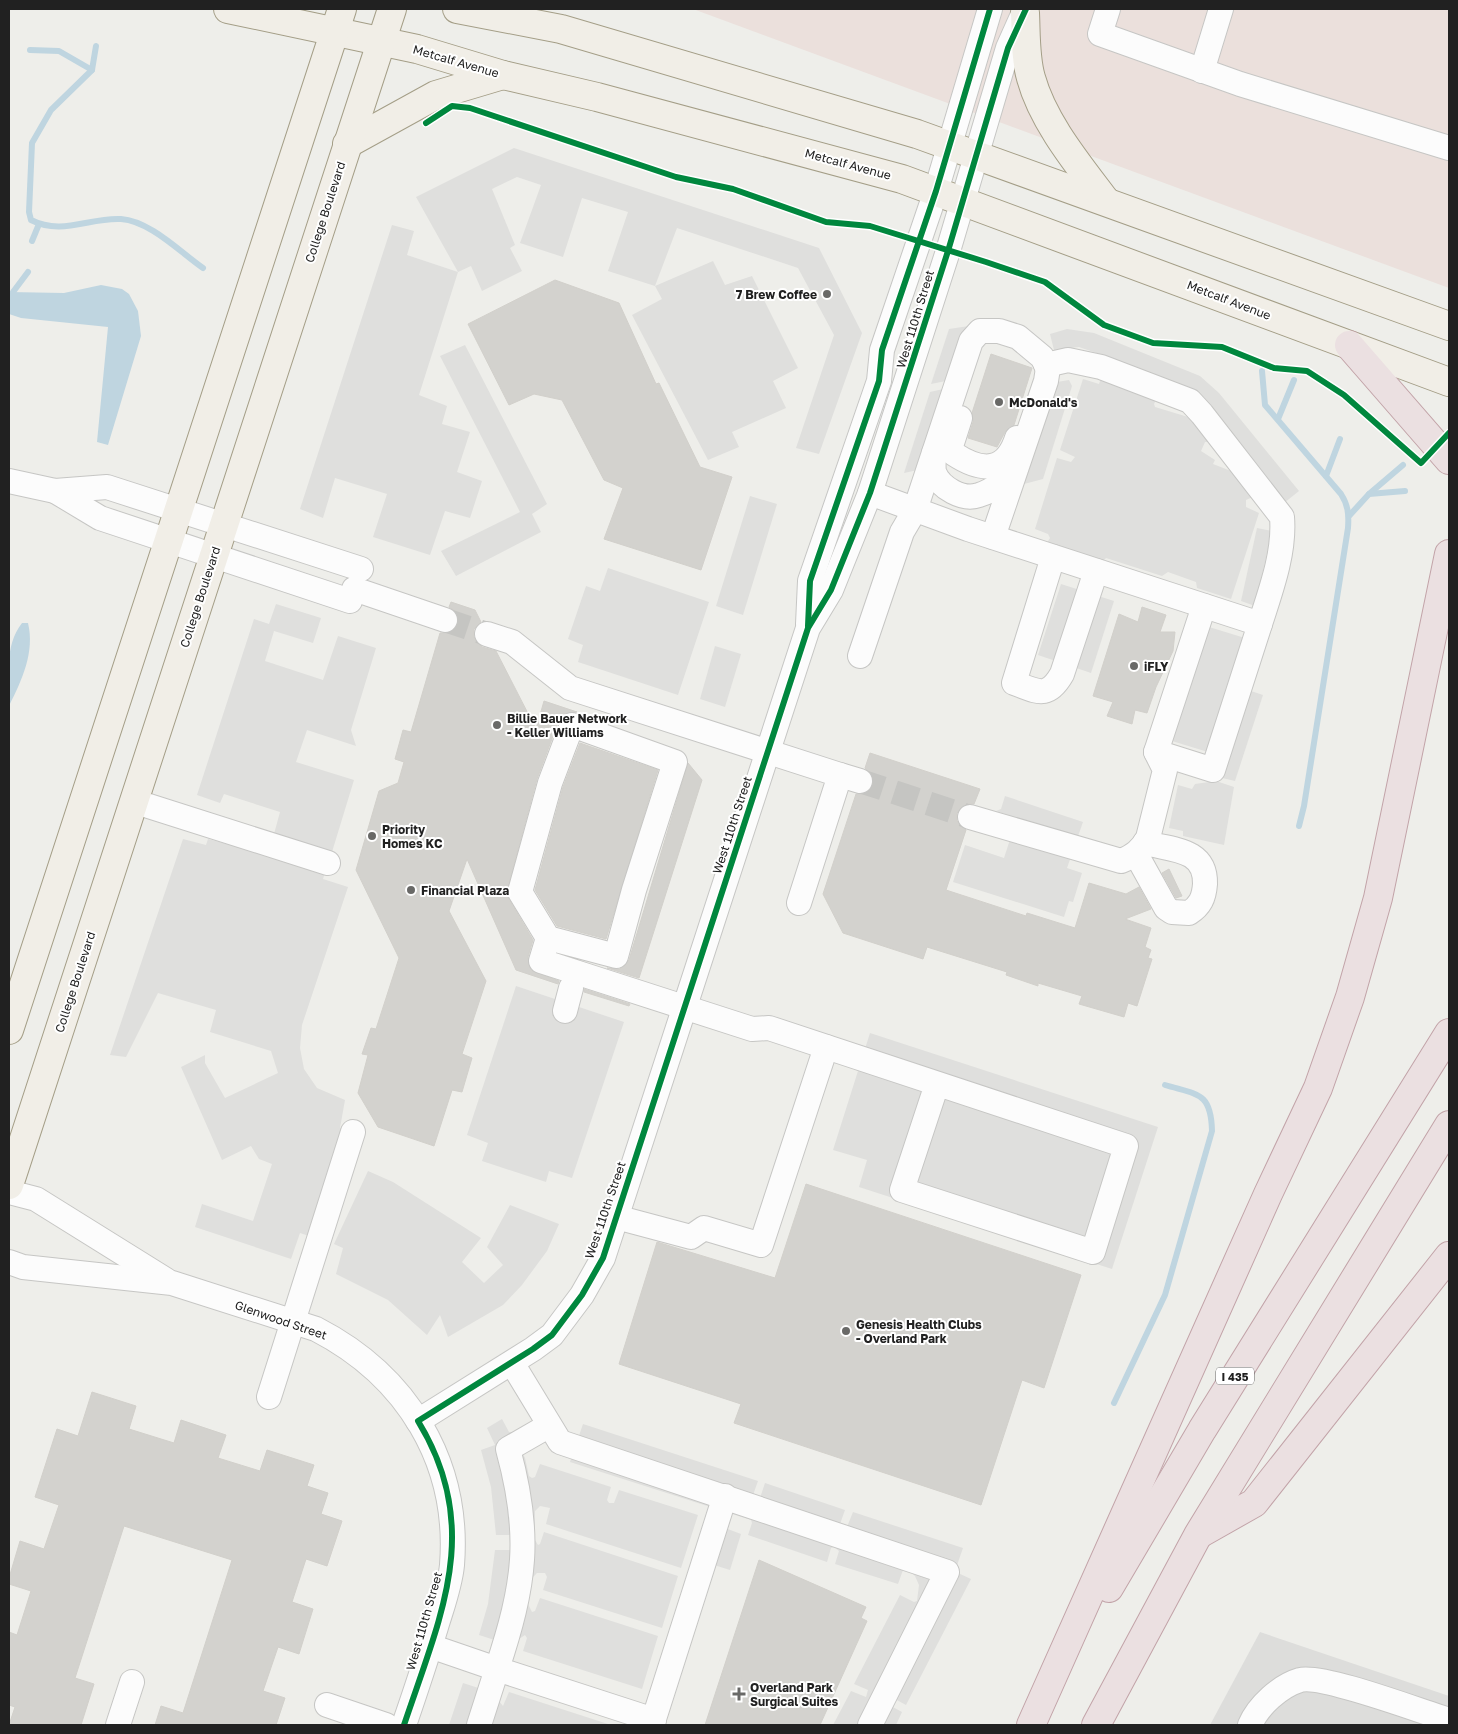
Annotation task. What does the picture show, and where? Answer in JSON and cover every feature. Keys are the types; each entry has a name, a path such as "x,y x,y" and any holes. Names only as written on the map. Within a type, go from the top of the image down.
{"highway":[{"path":"1349,345 1449,460"},
{"path":"1032,1725 1268,1194 1318,1088 1350,997 1378,898 1449,554"},
{"name":"I 435","path":"1032,1725 1109,1588 1202,1430 1449,1033"},
{"path":"1096,1725 1198,1535 1449,1125"},
{"path":"1198,1535 1254,1503 1449,1256"}],"main road":[{"name":"Metcalf Avenue","path":"228,9 338,20 380,41 417,49 503,75 597,97 821,156 936,191 1449,382"},
{"name":"College Boulevard","path":"9,1185 380,41 392,9"},
{"path":"457,9 561,29 917,134 1449,326"},
{"path":"541,9 561,29"},
{"path":"1025,11 1030,77 1040,103 1052,125 1104,200"},
{"path":"9,1030 338,20"},
{"path":"347,144 436,96 503,75"}],"street":[{"name":"West 110th Street","path":"808,628 810,581 879,381 882,350 936,191 990,9"},
{"path":"1108,9 1100,34 1202,71 1449,148"},
{"path":"1202,71 1221,9"},
{"name":"West 110th Street","path":"404,1725 447,1593 452,1566 452,1524 440,1465 432,1444 418,1421 512,1363 552,1334 582,1295 603,1258 808,628 831,590 870,493 963,200 975,154 1008,48 1025,11"},
{"path":"993,537 1011,463 1046,380 1044,361 1018,337 990,330 980,331 971,341 942,449 934,471 938,479 947,488 967,496 978,496 995,487 1011,463"},
{"path":"1044,361 1068,360 1101,367 1190,401 1282,517 1284,535 1271,589 1213,770 1156,752"},
{"path":"942,449 960,458 984,466 1011,463"},
{"path":"860,656 902,532 915,510 942,449"},
{"path":"9,481 55,491 107,486 223,525 355,586 445,620"},
{"path":"55,491 100,518 169,540 214,554 355,586"},
{"path":"870,493 993,537 1260,624"},
{"path":"1053,557 1014,683 1046,692 1055,686 1062,674 1096,571"},
{"path":"970,817 1121,862 1140,848 1165,770 1156,752 1204,606"},
{"path":"487,634 512,642 570,688 850,778 799,903"},
{"path":"572,725 675,762 634,890 616,956 548,938 520,892 550,783 572,725"},
{"path":"133,801 328,863"},
{"path":"548,938 540,961 752,1029 769,1028 1126,1146 1093,1252 902,1190 937,1084"},
{"path":"565,1011 571,988"},
{"path":"616,1217 691,1237 704,1228 761,1245 826,1047"},
{"path":"268,1397 353,1132"},
{"name":"Glenwood Street","path":"9,1192 36,1199 172,1283"},
{"name":"Glenwood Street","path":"9,1262 23,1267 172,1283 316,1330 338,1340 371,1364 397,1390 418,1421"},
{"path":"512,1363 548,1426 560,1442 947,1572 870,1725"},
{"path":"479,1725 517,1606 523,1568 522,1510 508,1449 548,1426"},
{"path":"430,1646 653,1722 725,1496"},
{"path":"1252,1720 1277,1692 1301,1680 1326,1681 1449,1720"},
{"path":"118,1725 132,1682"},
{"path":"327,1705 386,1725"}],"shaded area":[{"path":"693,9 1449,9 1449,288"},
{"path":"514,148 819,248 862,333 819,454 796,448 834,335 798,268 677,228 655,286 608,271 628,212 582,198 563,257 520,243 541,185 517,177 492,189 515,245 510,248 522,271 482,291 471,266 458,272 416,197"},
{"path":"392,225 414,231 407,255 458,272 419,395 447,406 442,424 470,432 457,472 482,481 470,518 445,511 430,555 373,537 387,494 335,478 323,518 300,509"},
{"path":"713,261 725,285 752,276 798,368 773,381 786,408 732,432 739,447 708,460 632,315 662,299 655,286"},
{"path":"969,326 951,380 931,384 949,329"},
{"path":"1067,329 1094,333 1200,376 1219,393 1299,491 1269,515 1253,497 1246,500 1246,507 1259,513 1231,599 1197,588 1196,582 1168,572 1162,576 1106,558 1102,562 1047,543 1050,538 1048,534 1035,529 1057,458 1071,462 1075,457 1060,450 1083,379 1099,384 1108,357 1079,347 1054,350 1050,334","holes":["1156,400 1178,408 1188,417 1155,407","1205,442 1210,442 1231,471 1213,464 1215,460 1201,451"]},
{"path":"465,345 547,504 532,514 541,532 456,576 441,551 520,512 440,356"},
{"path":"1069,380 1072,386 1043,479 1024,484 1057,382"},
{"path":"948,388 922,469 904,473 930,392"},
{"path":"750,496 777,504 743,615 716,606"},
{"path":"1257,528 1272,531 1255,606 1241,601"},
{"path":"608,568 709,602 678,695 578,662 583,645 568,639 586,586 600,591"},
{"path":"1061,584 1114,601 1091,673 1038,655"},
{"path":"276,604 321,618 313,643 274,631 265,661 323,680 338,636 376,648 351,730 356,746 307,730 296,762 354,780 332,852 274,834 280,812 224,794 220,803 197,795 254,619 269,624"},
{"path":"1209,627 1245,638 1208,752 1172,741"},
{"path":"715,646 741,654 725,707 700,699"},
{"path":"1248,690 1263,695 1235,781 1218,777"},
{"path":"1216,781 1234,787 1224,845 1183,836 1183,831 1169,828 1178,785 1192,789 1195,784"},
{"path":"1005,796 1083,822 1067,868 1082,873 1073,902 1069,901 1064,917 953,882 965,845 1004,858 1017,818 996,811 1001,809"},
{"path":"183,839 206,845 208,839 266,854 325,872 323,879 348,887 302,1025 300,1048 304,1069 317,1088 345,1100 340,1128 348,1131 312,1237 300,1233 291,1259 195,1227 202,1204 253,1221 272,1164 259,1159 251,1146 222,1160 181,1067 205,1055 205,1063 225,1098 278,1073 271,1051 210,1032 216,1010 158,993 126,1057 110,1055"},
{"path":"516,986 624,1022 572,1178 549,1171 546,1182 482,1161 488,1143 467,1135"},
{"path":"870,1033 1158,1127 1112,1269 859,1187 867,1160 833,1150"},
{"path":"368,1171 393,1182 481,1238 462,1262 484,1283 503,1265 487,1247 510,1205 559,1224 547,1251 522,1285 503,1305 448,1337 440,1315 427,1335 388,1300 336,1274 343,1248 334,1244"},
{"path":"502,1419 509,1432 512,1432 525,1458 529,1476 532,1478 535,1477 540,1464 611,1487 607,1500 609,1503 614,1503 619,1490 698,1515 681,1568 546,1524 550,1508 540,1506 535,1511 535,1540 538,1545 544,1532 678,1576 662,1628 543,1590 547,1577 545,1573 537,1573 532,1578 528,1604 532,1612 535,1611 540,1598 658,1636 642,1689 523,1651 527,1638 525,1635 519,1639 516,1647 479,1635 488,1604 495,1550 512,1550 512,1535 496,1535 491,1487 481,1450 495,1445 487,1428"},
{"path":"583,1424 758,1481 753,1495 760,1498 765,1483 845,1510 840,1524 847,1527 853,1512 963,1548 956,1568 958,1573 971,1579 906,1705 893,1698 889,1705 902,1712 896,1725 833,1725 851,1691 866,1697 868,1690 854,1684 900,1595 914,1602 917,1601 919,1585 915,1576 910,1571 903,1570 898,1584 835,1564 839,1551 834,1547 831,1548 827,1562 748,1535 752,1523 751,1520 570,1462"},
{"path":"725,1528 741,1534 730,1570 714,1565"},
{"path":"1260,1632 1449,1696 1449,1725 1210,1725"},
{"path":"463,1683 500,1695 499,1701 503,1706 509,1692 611,1725 449,1725"}],"water":[{"path":"101,285 122,289 129,294 138,311 141,336 108,445 97,442 108,327 21,318 9,314 9,292 64,293"},
{"path":"22,623 28,623 30,645 23,676 9,706 8,673 10,652 16,632"}],"building":[{"path":"555,280 619,303 656,384 659,383 700,467 732,477 701,570 604,539 623,488 604,480 562,400 534,394 509,405 468,324"},
{"name":"McDonald's","path":"991,354 1032,368 1014,425 1005,432 997,447 968,438 973,422 972,413"},
{"name":"Financial Plaza","path":"451,602 475,610 481,622 474,629 474,637 482,647 496,651 536,729 544,701 577,712 564,714 559,720 537,779 506,894 533,940 528,957 531,970 559,981 558,984 516,970 467,859 449,911 486,981 462,1054 472,1058 462,1092 452,1090 434,1146 378,1127 358,1093 368,1055 362,1054 371,1028 376,1029 399,958 356,870 379,791 398,783 404,762 395,759 403,730 411,732 440,633 448,633 458,625 458,617 455,611 449,607"},
{"name":"iFLY","path":"1142,607 1166,615 1160,632 1175,632 1173,651 1156,687 1147,713 1135,710 1132,724 1107,716 1113,702 1093,696 1119,614 1138,622"},
{"path":"580,743 658,770 606,939 557,926 535,890 563,787"},
{"path":"870,753 980,789 974,804 966,804 957,813 957,821 966,830 946,890 1026,916 1027,913 1075,928 1089,883 1126,894 1139,887 1151,909 1125,919 1151,928 1145,947 1151,950 1148,958 1152,959 1137,1006 1128,1003 1124,1017 1079,1004 1082,996 1038,983 1038,986 1006,975 1007,972 927,947 923,959 843,933 823,894 856,794 864,794 873,785 873,777 865,768"},
{"path":"688,763 702,780 639,978 607,968 620,969 629,960"},
{"path":"1169,869 1182,896 1176,898 1162,873"},
{"path":"584,989 630,1004 629,1006 584,992"},
{"name":"Genesis Health Clubs - Overland Park","path":"806,1184 1081,1275 1044,1388 1022,1380 981,1505 734,1423 741,1404 619,1364 657,1242 775,1278"},
{"path":"92,1392 136,1406 129,1429 174,1443 181,1420 226,1435 218,1458 260,1471 267,1450 314,1465 307,1486 328,1493 321,1514 342,1521 327,1566 306,1559 292,1602 313,1609 299,1654 278,1647 263,1691 285,1698 276,1725 155,1725 161,1706 183,1713 232,1560 124,1526 75,1678 94,1684 81,1725 9,1725 15,1707 9,1705 9,1632 17,1635 31,1591 9,1584 9,1578 20,1541 44,1549 59,1505 35,1497 57,1429 78,1436"},
{"path":"759,1560 866,1607 861,1618 867,1621 820,1725 705,1725"}],"waterway":[{"path":"96,46 92,70 51,110 32,143 29,212 31,220 54,226 110,219 132,221 154,231 203,268"},
{"path":"30,50 59,51 92,70"},
{"path":"32,241 39,224"},
{"path":"13,292 28,272"},
{"path":"1262,371 1265,405 1341,494 1347,506 1348,514 1348,528 1304,806 1299,826"},
{"path":"1278,419 1294,380"},
{"path":"1326,476 1340,439"},
{"path":"1369,494 1403,465"},
{"path":"1349,516 1369,494 1405,491"},
{"path":"1114,1403 1165,1295 1212,1131 1209,1109 1200,1097 1165,1085"}],"tunnel":[{"path":"445,620 487,634"},
{"path":"860,781 970,817"}],"cycle path":[{"path":"808,626 810,581 879,381 882,350 936,191 990,9"},
{"path":"404,1725 442,1610 449,1573 452,1536 449,1499 438,1461 418,1421 533,1349 552,1335 582,1295 603,1258 808,628 831,590 870,493 948,251 1008,48 1026,9"},
{"path":"426,123 452,106 470,108 676,177 733,189 826,222 870,226 1045,282 1104,325 1153,343 1222,347 1274,368 1307,371 1344,395 1421,463 1449,433"}],"place":[{"name":"7 Brew Coffee","path":"827,294"},
{"name":"McDonald's","path":"999,402"},
{"name":"iFLY","path":"1134,666"},
{"name":"Billie Bauer Network - Keller Williams","path":"497,725"},
{"name":"Priority Homes KC","path":"372,836"},
{"name":"Financial Plaza","path":"411,890"},
{"name":"Genesis Health Clubs - Overland Park","path":"846,1331"},
{"name":"Overland Park Surgical Suites","path":"739,1694"}]}
